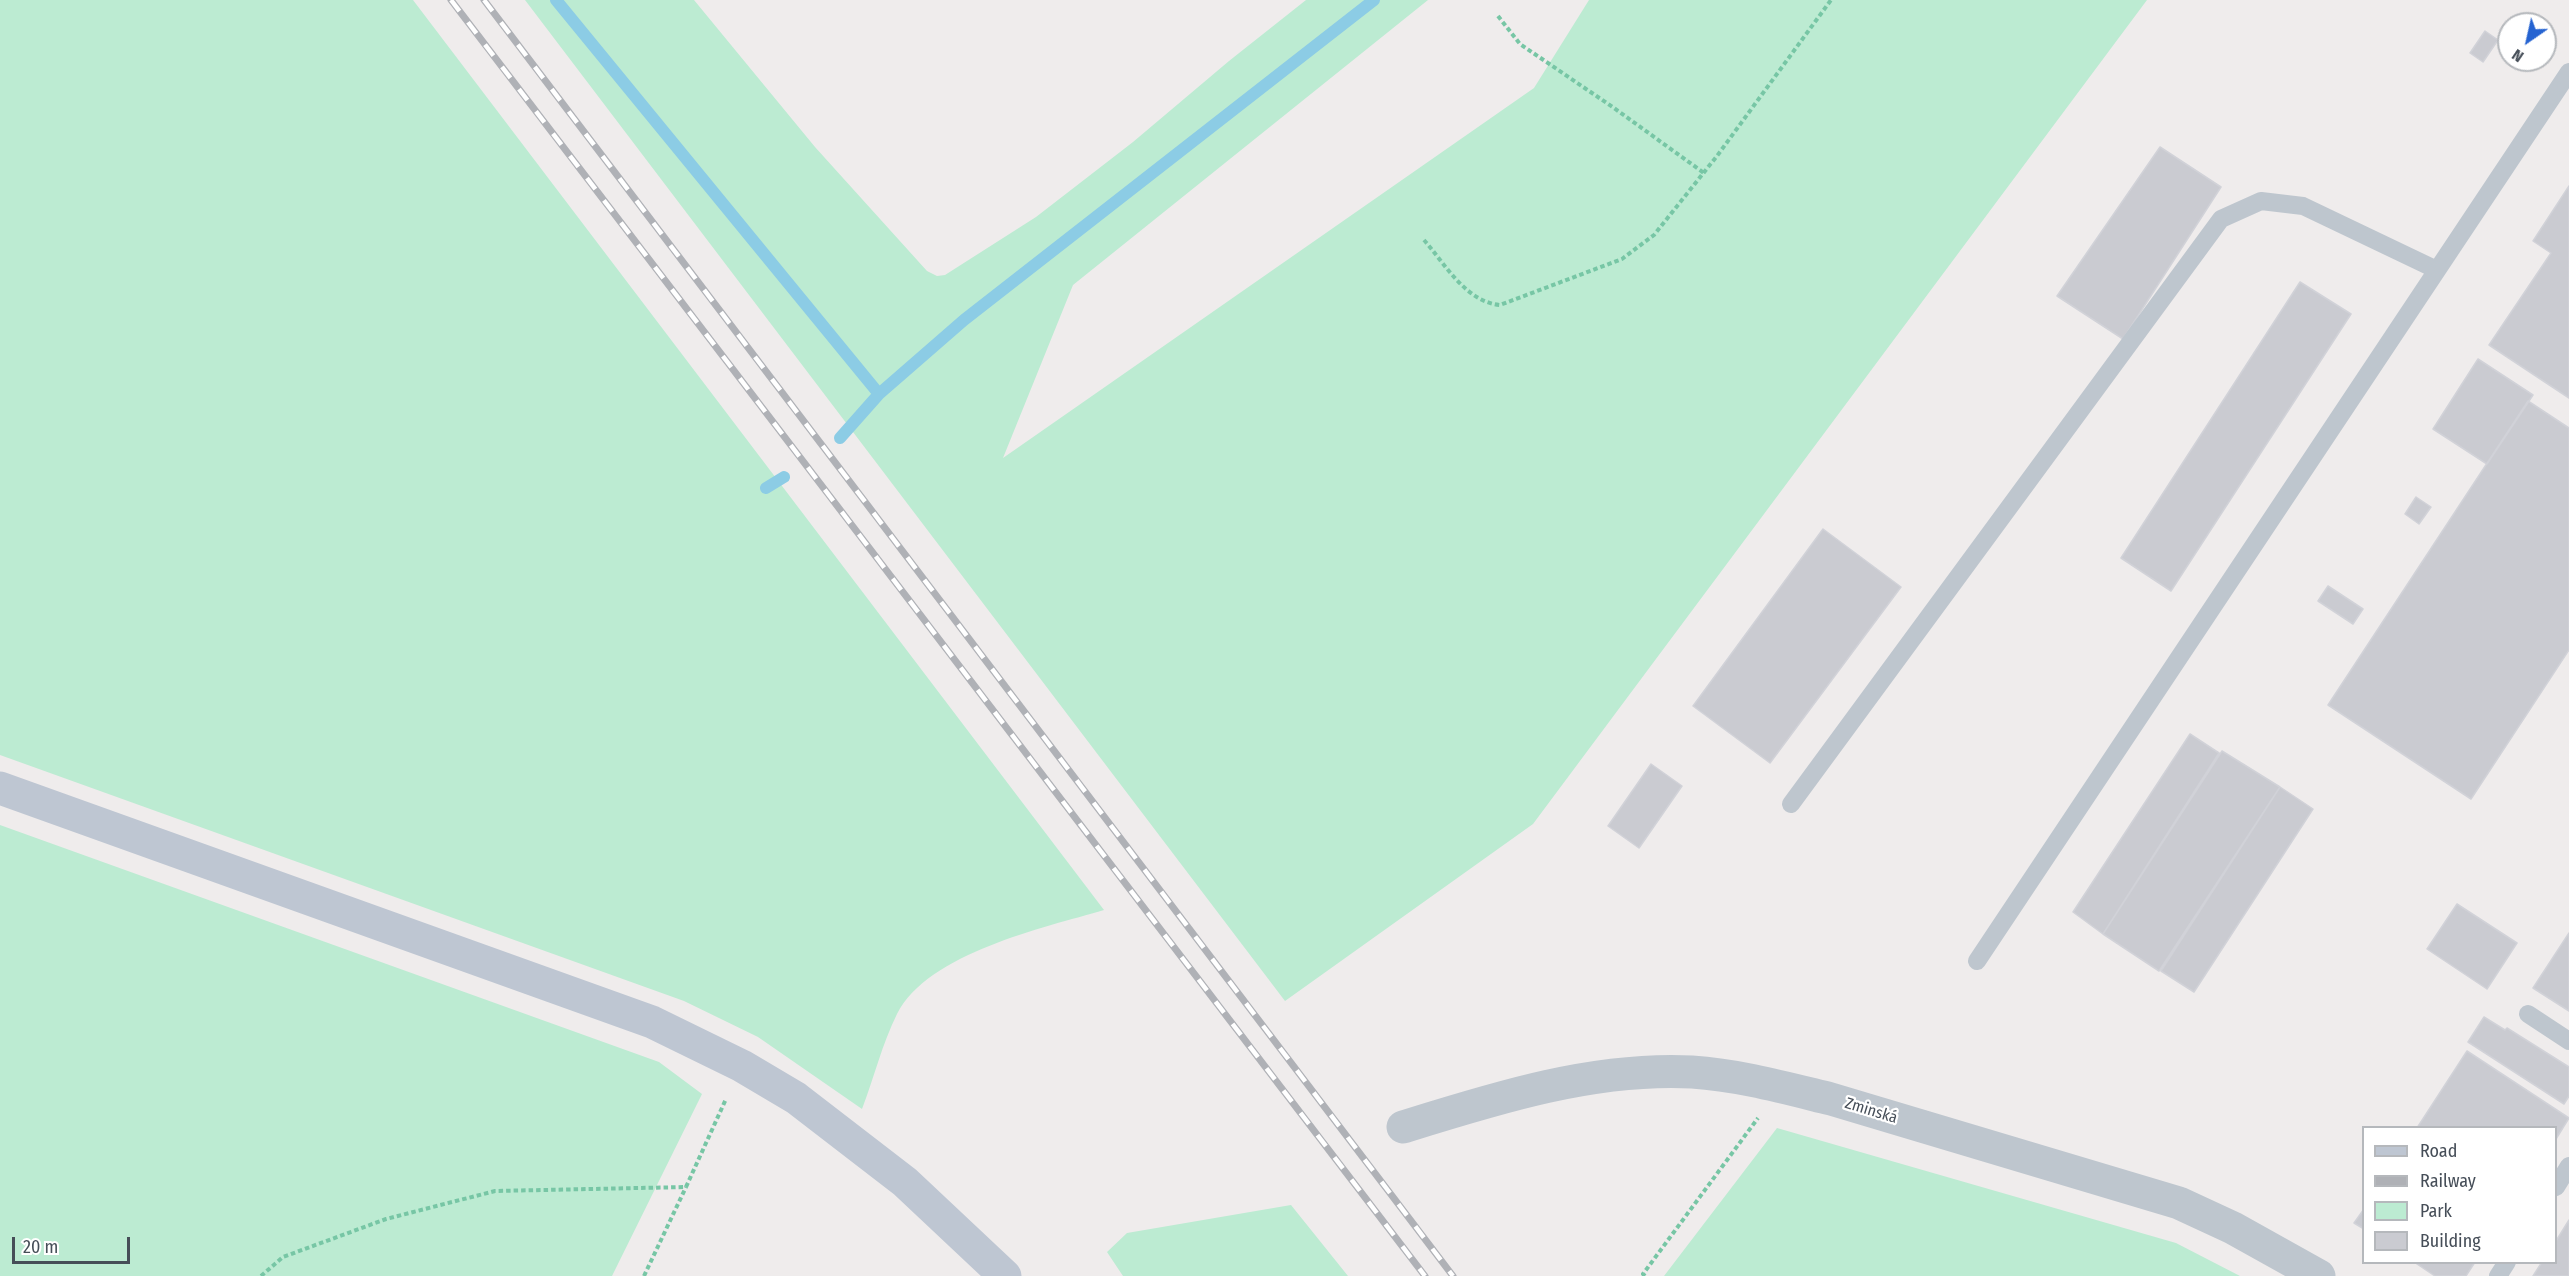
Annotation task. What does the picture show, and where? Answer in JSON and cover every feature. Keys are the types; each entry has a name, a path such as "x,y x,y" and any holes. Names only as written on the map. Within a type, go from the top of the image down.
{"main road":[{"path":"0,788 652,1022 742,1066 796,1098 905,1182 1005,1276"}],"street":[{"name":"Zminská","path":"1403,1127 1541,1088 1612,1075 1693,1072 1781,1087 1831,1099 2179,1203 2233,1228 2311,1274"}],"lane":[{"path":"1977,961 2569,72"},
{"path":"1791,804 2221,219 2261,201 2303,206 2437,270"},
{"path":"2528,1014 2569,1041"},
{"path":"2557,1185 2569,1166"}],"path":[{"path":"1424,240 1471,294 1489,304 1500,305 1622,259 1654,235 1704,173 1831,0"},
{"path":"1498,16 1520,44 1704,173"},
{"path":"644,1276 742,1066"},
{"path":"1645,1276 1642,1274 1781,1087"},
{"path":"261,1276 283,1257 376,1223 495,1191 686,1187"}],"green space":[{"path":"0,0 413,0 1104,910 1050,925 989,946 960,959 934,975 912,993 897,1014 887,1037 862,1109 758,1037 684,1001 0,755"},
{"path":"525,0 694,0 815,147 927,271 937,276 945,275 1036,217 1133,142 1306,0 1428,0 1073,285 1003,458 1534,88 1589,0 2147,0 1533,824 1285,1001"},
{"path":"0,825 659,1062 702,1094 612,1276 0,1276"},
{"path":"1777,1128 2176,1243 2240,1276 1664,1276"},
{"path":"1291,1205 1348,1276 1123,1276 1107,1252 1127,1233"}],"building":[{"path":"2485,31 2497,39 2483,62 2470,53"},
{"path":"2160,147 2221,187 2123,339 2057,296"},
{"path":"2569,186 2569,398 2489,345 2551,253 2533,241"},
{"path":"2300,282 2351,314 2171,591 2121,558"},
{"path":"2478,359 2533,395 2487,464 2433,429"},
{"path":"2528,401 2569,428 2569,650 2471,799 2328,705"},
{"path":"2416,497 2431,507 2419,524 2405,514"},
{"path":"1823,529 1901,587 1770,763 1693,706"},
{"path":"2328,586 2363,609 2353,624 2318,601"},
{"path":"2190,734 2219,753 2103,934 2073,912"},
{"path":"2222,751 2280,787 2159,971 2103,934"},
{"path":"1651,764 1682,786 1639,848 1608,826"},
{"path":"2280,787 2313,809 2194,992 2161,971"},
{"path":"2457,904 2517,943 2487,989 2427,949"},
{"path":"2569,933 2569,1011 2533,988"},
{"path":"2484,1017 2505,1030 2507,1028 2569,1067 2569,1096 2564,1104 2468,1042"},
{"path":"2467,1051 2569,1118 2557,1137 2557,1126 2418,1126"},
{"path":"2362,1212 2362,1228 2354,1223"},
{"path":"2569,1220 2569,1276 2533,1276 2541,1264 2557,1264 2557,1239"},
{"path":"2417,1264 2474,1264 2466,1276 2435,1276"}],"waterway":[{"path":"556,0 879,394"},
{"path":"840,438 879,394 964,320 1374,0"},
{"path":"766,488 784,477"}],"railway":[{"path":"451,0 1425,1276"},
{"path":"484,0 1453,1276"}]}
